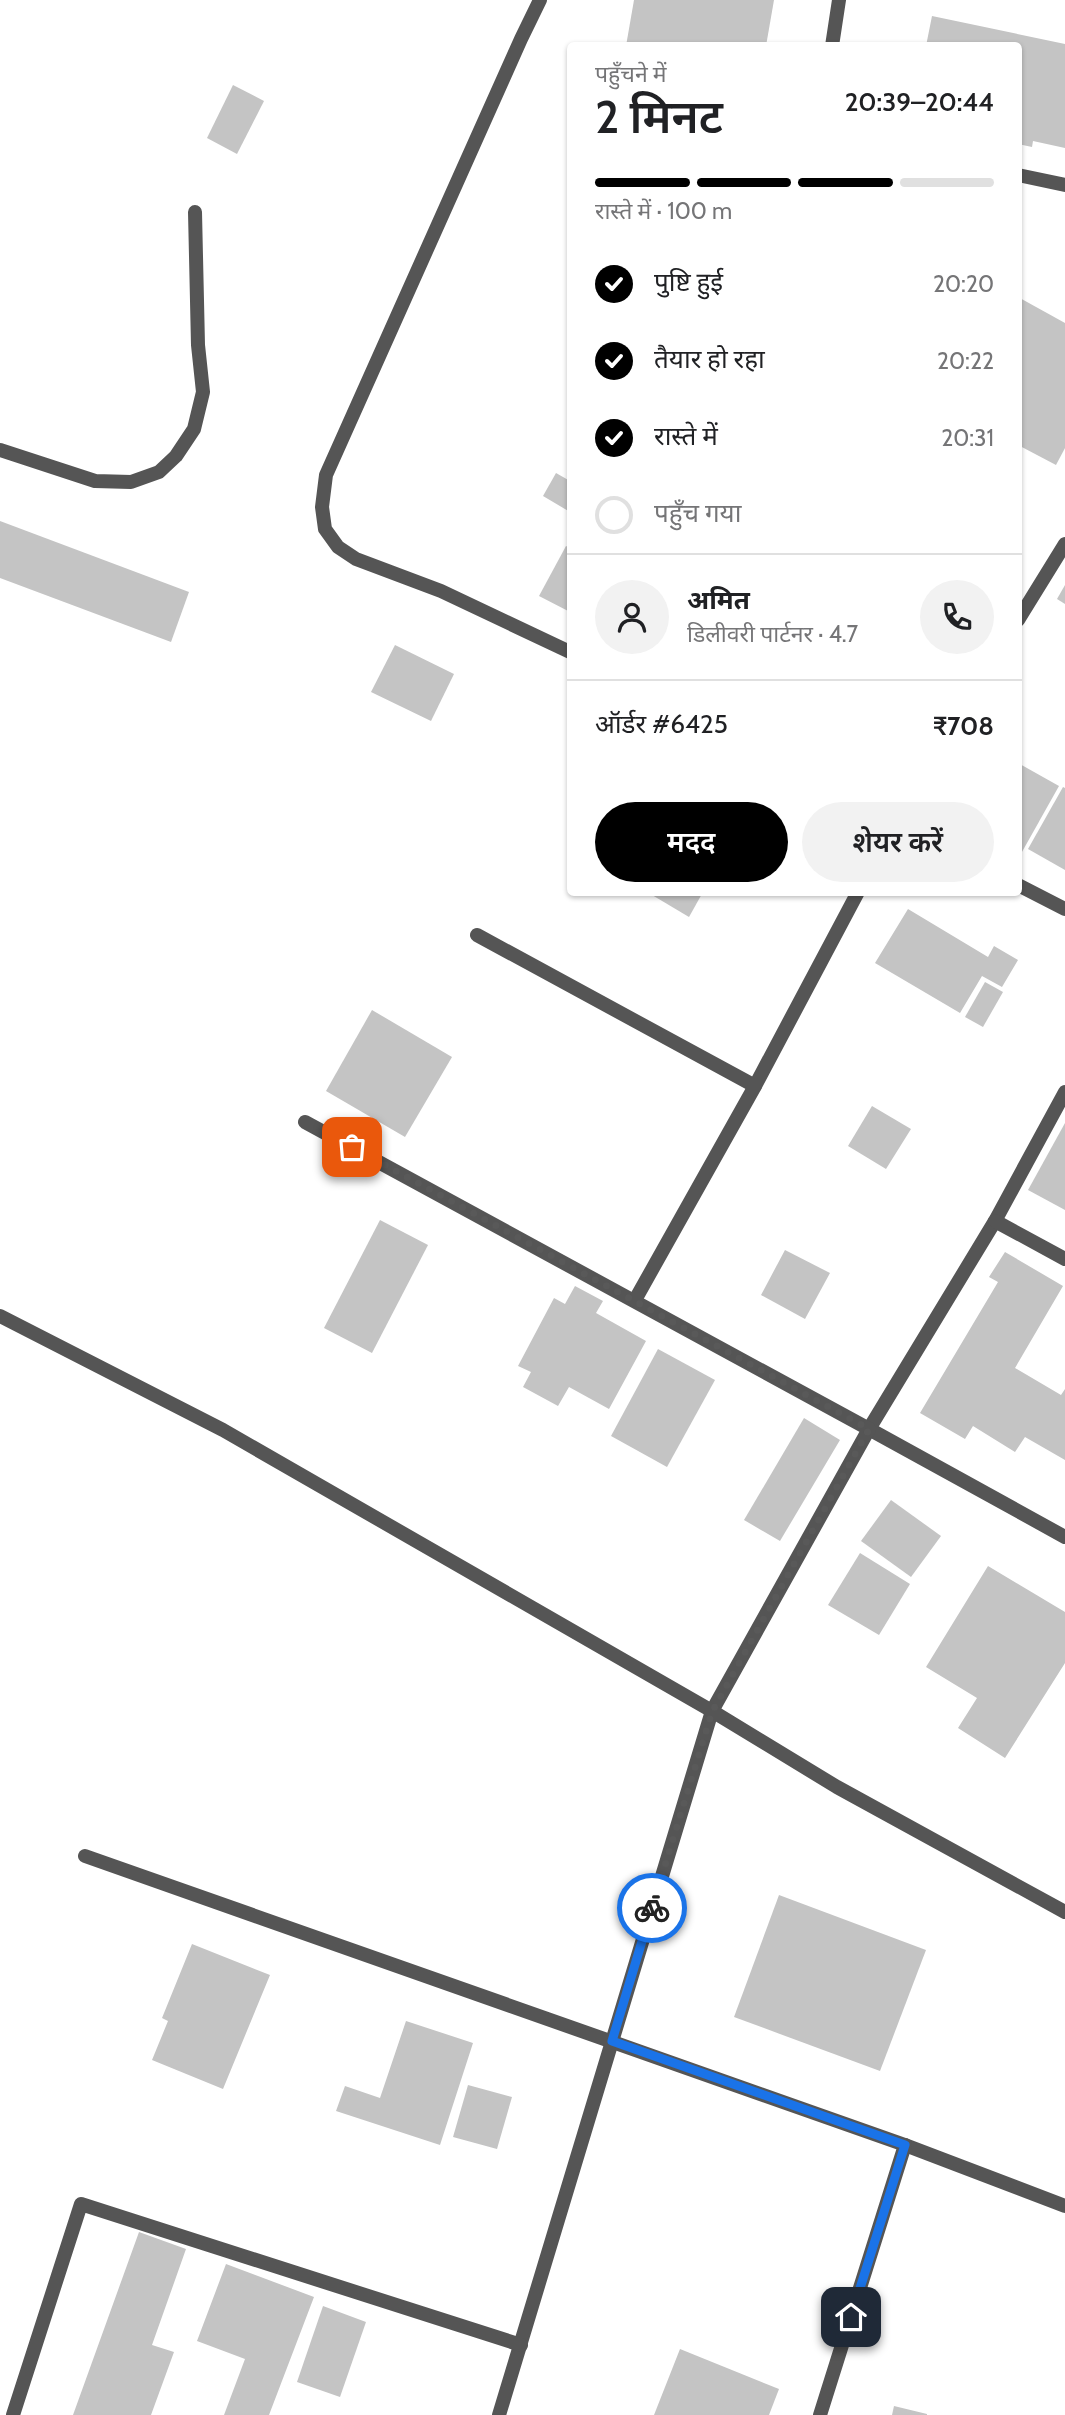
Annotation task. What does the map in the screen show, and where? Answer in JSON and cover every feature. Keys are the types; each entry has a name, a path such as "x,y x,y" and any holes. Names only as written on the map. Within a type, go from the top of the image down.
{"street":[{"path":"540,0 326,475 322,507 325,529 338,547 356,559 440,591 567,651"},
{"path":"833,42 839,0"},
{"path":"1022,176 1065,185"},
{"path":"0,450 94,481 131,482 159,472 176,456 194,429 203,392 198,345 195,212"},
{"path":"1022,614 1065,544"},
{"path":"1022,887 1065,909"},
{"path":"635,1300 755,1086 856,896"},
{"path":"477,935 755,1086"},
{"path":"499,2415 712,1712 869,1429 995,1221 1065,1092"},
{"path":"304,1122 635,1300 1065,1537"},
{"path":"995,1221 1065,1259"},
{"path":"0,1316 223,1430 837,1787 1065,1912"},
{"path":"85,1856 905,2145 1065,2206"},
{"path":"820,2415 905,2145"},
{"path":"13,2415 81,2204 522,2346"}],"building":[{"path":"634,0 774,0 767,42 627,42"},
{"path":"932,16 1065,44 1065,148 1033,141 1032,147 1022,145 1022,42 927,42"},
{"path":"233,85 264,101 237,154 207,138"},
{"path":"1022,299 1065,323 1065,448 1056,465 1022,447"},
{"path":"556,473 567,479 567,510 543,496"},
{"path":"0,521 189,592 171,642 0,578"},
{"path":"566,546 567,546 567,610 539,596"},
{"path":"1065,585 1065,604 1057,599"},
{"path":"395,645 454,674 431,721 371,692"},
{"path":"1022,765 1059,786 1022,852"},
{"path":"1063,787 1065,788 1065,870 1028,849"},
{"path":"654,896 701,896 689,917"},
{"path":"908,909 988,957 994,946 1018,960 1002,987 982,976 960,1013 875,963"},
{"path":"985,982 1003,992 983,1027 965,1017"},
{"path":"372,1010 452,1057 405,1137 326,1091"},
{"path":"872,1106 911,1129 886,1169 848,1146"},
{"path":"1065,1123 1065,1210 1028,1190"},
{"path":"380,1220 428,1245 372,1353 324,1328"},
{"path":"785,1250 830,1273 805,1319 761,1295"},
{"path":"1005,1252 1063,1286 1015,1368 1061,1395 1065,1389 1065,1460 1025,1437 1015,1452 973,1426 965,1439 920,1413 998,1282 989,1277"},
{"path":"575,1286 603,1301 596,1313 646,1341 609,1409 569,1387 558,1406 523,1387 531,1372 518,1366 554,1298 565,1304"},
{"path":"658,1349 715,1380 667,1467 611,1436"},
{"path":"804,1418 840,1440 780,1541 744,1520"},
{"path":"891,1500 941,1536 911,1577 861,1541"},
{"path":"860,1553 910,1584 879,1635 828,1605"},
{"path":"988,1566 1065,1612 1065,1663 1005,1758 958,1728 977,1698 926,1667"},
{"path":"779,1895 926,1950 880,2071 734,2017"},
{"path":"192,1944 270,1975 223,2089 152,2060 168,2021 162,2018"},
{"path":"406,2021 473,2043 440,2145 336,2111 345,2086 380,2098"},
{"path":"468,2085 512,2097 497,2149 453,2137"},
{"path":"139,2232 186,2249 152,2345 174,2352 151,2415 73,2415"},
{"path":"226,2264 314,2297 269,2415 224,2415 245,2359 197,2341"},
{"path":"323,2306 366,2322 340,2397 297,2382"},
{"path":"680,2349 779,2389 769,2415 654,2415"},
{"path":"894,2406 927,2414 927,2415 892,2415"}],"way so far":[{"path":"352,1147 869,1429 712,1712 652,1908"}],"route":[{"path":"652,1908 612,2041 905,2145 851,2317"}]}
